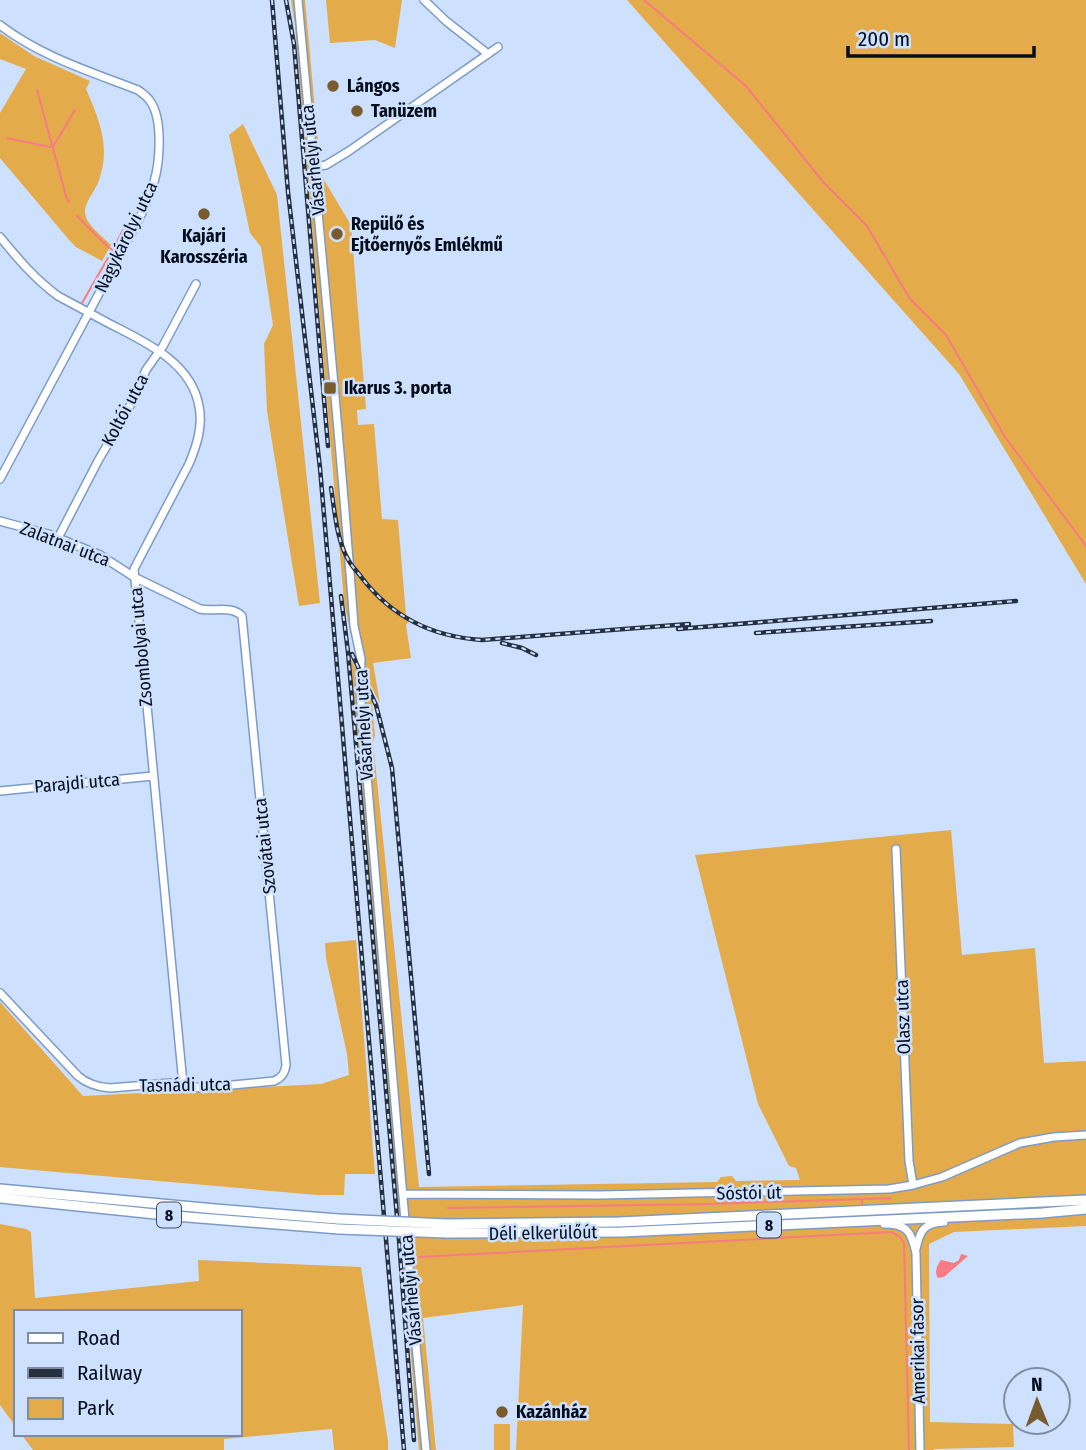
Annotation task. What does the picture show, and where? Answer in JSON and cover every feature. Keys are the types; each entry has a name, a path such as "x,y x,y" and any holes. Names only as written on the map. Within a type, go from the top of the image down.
{"main road":[{"name":"Déli elkerülőút","path":"0,1189 339,1224"},
{"name":"Déli elkerülőút","path":"0,1198 188,1217 447,1229 622,1232 1086,1209"},
{"name":"Déli elkerülőút","path":"447,1229 1086,1200"}],"street":[{"name":"Vásárhelyi utca","path":"298,0 338,421 354,626 361,659 360,696 426,1450"},
{"path":"424,0 488,54"},
{"name":"Nagykárolyi utca","path":"0,25 40,51 138,90 150,100 158,127 157,170 142,213 0,479"},
{"path":"314,167 326,164 349,151 498,47"},
{"name":"Zsombolyai utca","path":"0,237 45,287 159,351 192,386 199,407 196,447 136,564 134,577 183,1084"},
{"name":"Koltói utca","path":"58,538 97,461 131,404 146,370 196,285"},
{"name":"Zalatnai utca","path":"0,521 58,538 111,561 134,577 200,609 234,610 242,616"},
{"name":"Szovátai utca","path":"242,616 286,1065 283,1076"},
{"name":"Parajdi utca","path":"0,791 153,776"},
{"name":"Olasz utca","path":"896,849 909,1161 913,1185"},
{"name":"Tasnádi utca","path":"0,993 83,1081 100,1087 171,1083 201,1088 274,1081 283,1076"},
{"name":"Sóstói út","path":"403,1194 599,1195 889,1189 942,1177 1020,1143 1086,1135"},
{"path":"916,1253 920,1234 930,1224 981,1215"},
{"path":"852,1222 903,1227 910,1233 916,1253"},
{"name":"Amerikai fasor","path":"916,1253 920,1450"}],"green space":[{"path":"291,0 305,0 321,175 351,225 366,409 357,410 358,425 374,424 382,519 398,520 406,615 411,618 406,625 411,658 373,663 380,704 355,653 344,602"},
{"path":"326,0 402,0 395,48 375,40 330,43"},
{"path":"627,0 1086,0 1086,584 959,374"},
{"path":"0,33 34,56 90,81 86,89 102,133 104,156 99,180 87,202 85,215 90,225 111,245 102,261 70,241 0,158 0,113 26,69 0,59"},
{"path":"243,124 277,195 320,603 299,606 267,411 264,344 273,325 261,247 250,233 229,135"},
{"path":"351,659 372,702 375,736 373,742 419,1187 717,1182 721,1177 732,1176 736,1181 800,1180 796,1168 789,1166 758,1104 695,855 951,830 962,955 1035,948 1044,1063 1086,1061 1086,1226 954,1232 929,1244 930,1422 1002,1424 1002,1436 1014,1436 1014,1447 933,1450 516,1450 523,1305 423,1318 436,1450 419,1450"},
{"path":"356,940 375,1174 345,1174 344,1195 317,1195 0,1167 0,1002 83,1096 321,1084 349,1075 325,943"},
{"path":"0,1224 31,1232 35,1298 199,1281 198,1260 361,1267 388,1450 334,1450 332,1429 224,1439 224,1450 33,1450 22,1436 242,1436 242,1310 14,1310 14,1424 0,1405"},
{"path":"494,1424 510,1424 510,1450 494,1450"}],"shaded area":[{"path":"961,1254 968,1256 944,1277 938,1278 936,1269 941,1260 954,1263 959,1260"}],"waterway":[{"path":"644,0 746,86 824,183 867,226 910,299 946,335 1005,437 1086,546"},
{"path":"37,90 69,202"},
{"path":"53,147 75,110"},
{"path":"7,138 50,147"},
{"path":"77,216 113,250"},
{"path":"111,253 123,230"},
{"path":"82,303 108,258"},
{"path":"864,1199 891,1198"},
{"path":"448,1208 862,1199 862,1203"},
{"path":"419,1257 892,1232 904,1243 909,1450"}],"railway":[{"path":"272,0 288,192 320,468 404,1450"},
{"path":"286,0 294,44 328,446"},
{"path":"331,488 339,535 352,565 387,604 400,614 430,629 447,635 482,640 689,624"},
{"path":"341,596 399,1240 414,1440"},
{"path":"678,629 1016,601"},
{"path":"756,633 931,621"},
{"path":"502,643 536,655"},
{"path":"352,654 376,705 392,768 429,1174"}],"place":[{"name":"Lángos","path":"333,86"},
{"name":"Tanüzem","path":"357,111"},
{"name":"Kajári Karosszéria","path":"204,214"},
{"name":"Repülő és Ejtőernyős Emlékmű","path":"337,234"},
{"name":"Ikarus 3. porta","path":"330,388"},
{"name":"Kazánház","path":"502,1412"}]}
